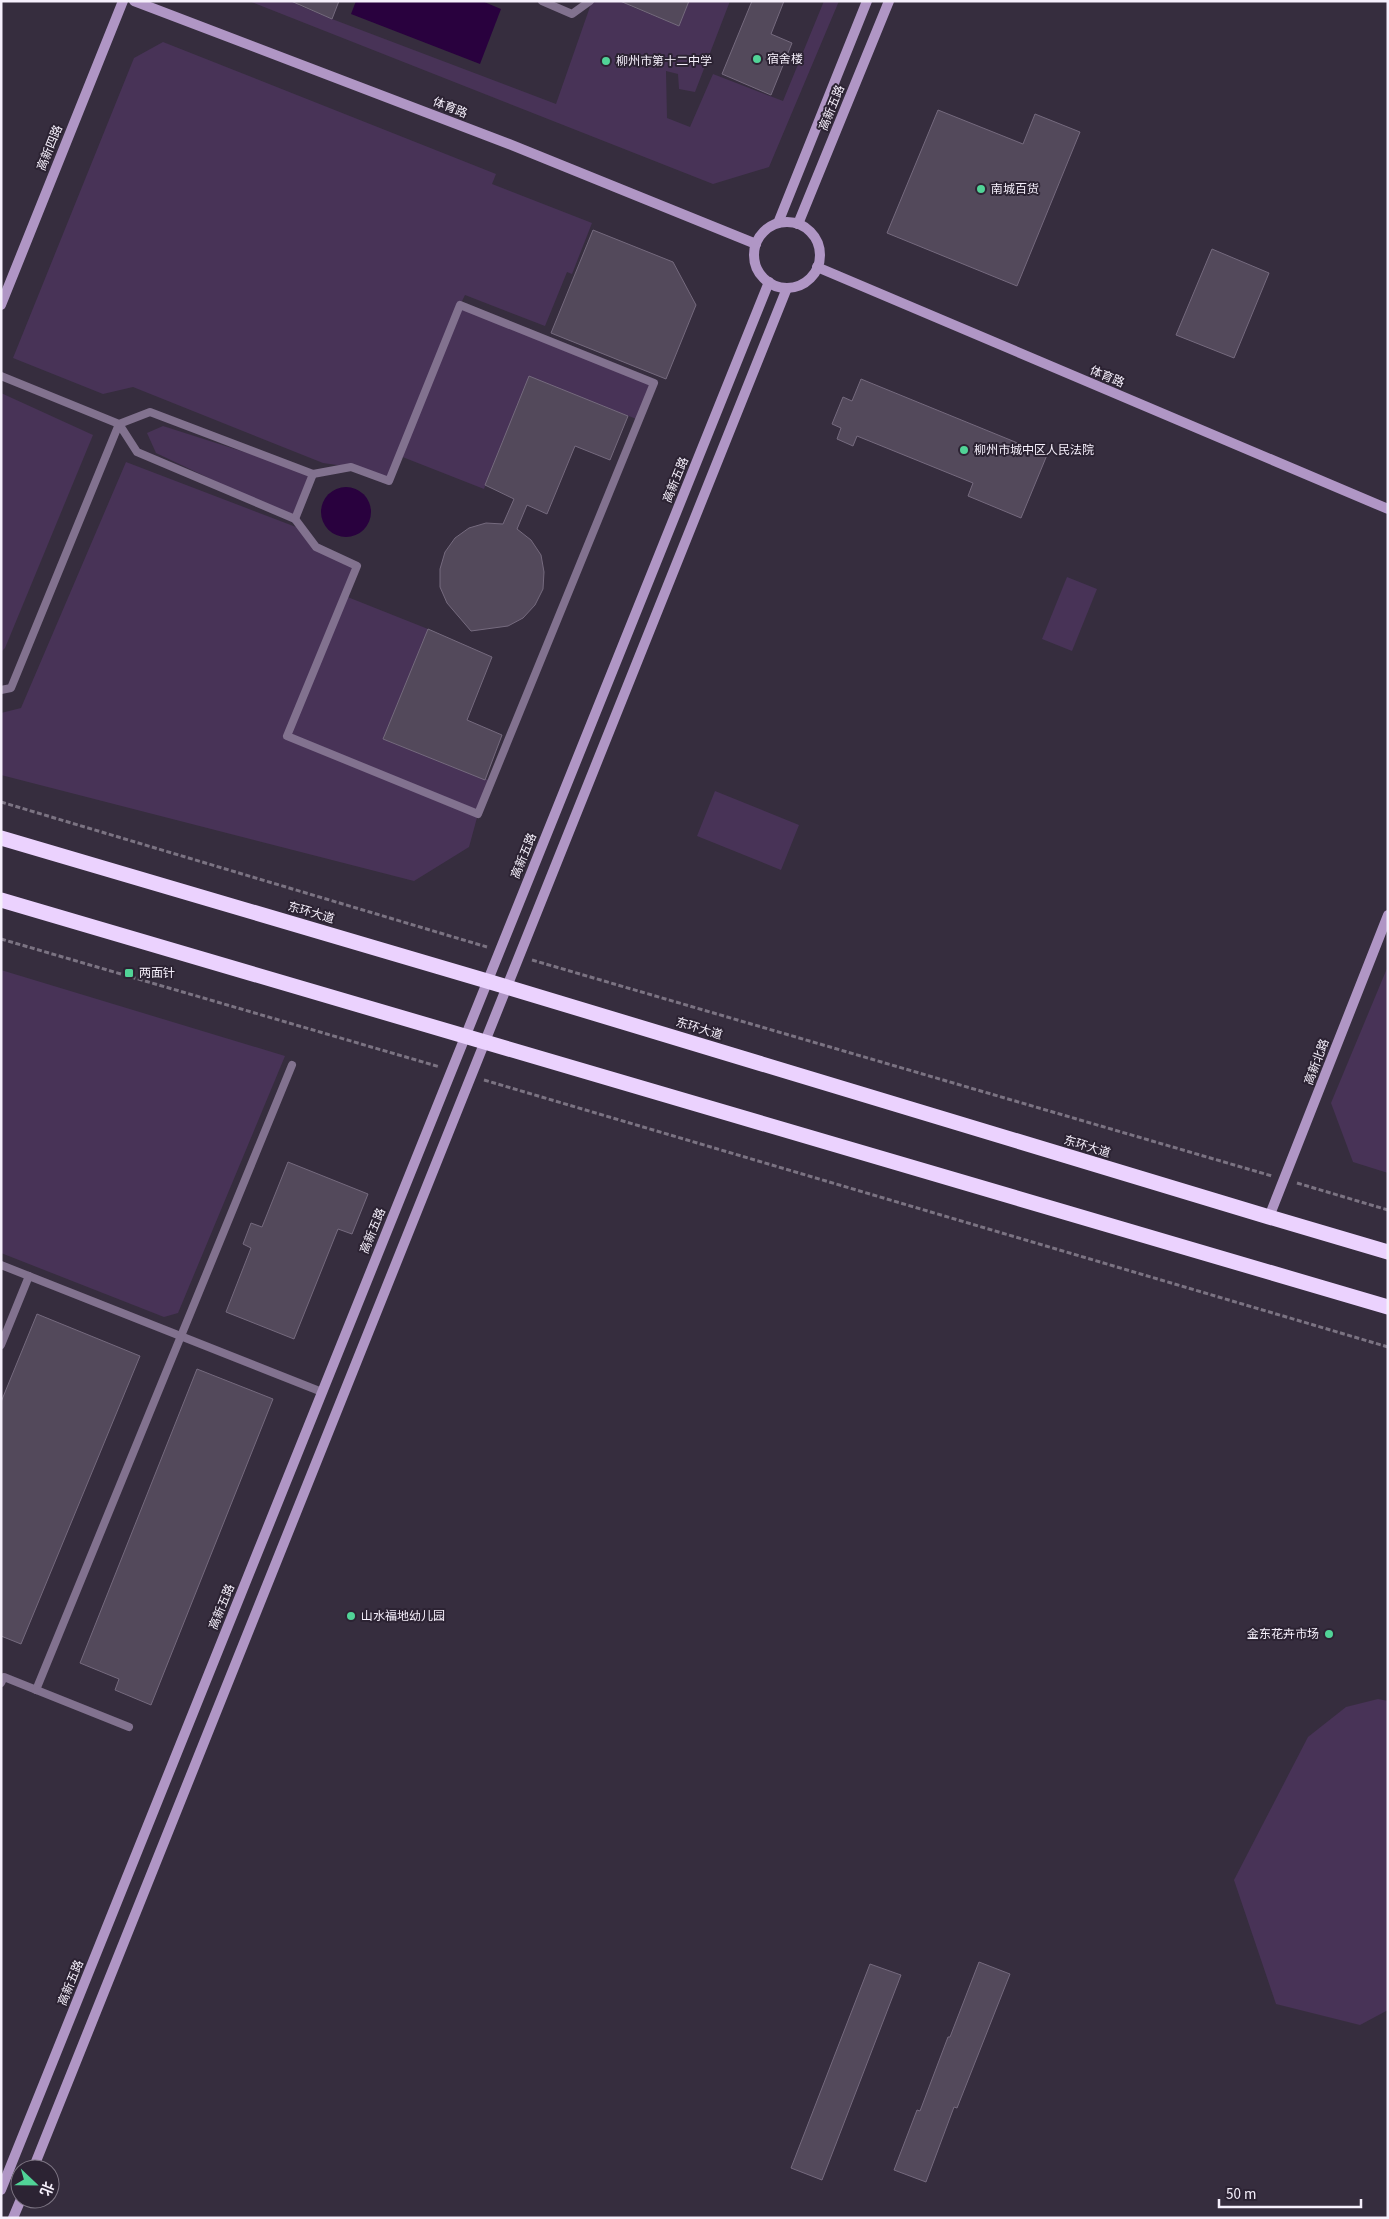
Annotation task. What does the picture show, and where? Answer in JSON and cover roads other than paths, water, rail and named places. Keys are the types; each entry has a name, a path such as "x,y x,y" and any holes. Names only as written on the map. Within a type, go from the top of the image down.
{"highway":[{"name":"东环大道","path":"1,838 506,986 1388,1252"},
{"path":"1,900 1388,1307"}],"main road":[{"name":"高新四路","path":"1,305 123,1"},
{"name":"体育路","path":"134,1 509,144 756,244"},
{"name":"高新五路","path":"778,223 867,1"},
{"name":"高新五路","path":"798,224 888,1"},
{"path":"778,223 798,224 809,231 817,241 820,250 817,267 807,281 799,286 786,288 769,282 759,272 755,264 756,244 768,227 778,223"},
{"name":"体育路","path":"817,267 1388,509"},
{"name":"高新五路","path":"1,2190 769,282"},
{"path":"37,2159 786,288"},
{"name":"高新北路","path":"1269,1217 1388,915"}],"lane":[{"path":"542,1 572,14 590,1"},
{"path":"1,376 119,424 137,452 295,519 316,547 357,566 287,736 478,814 654,383 460,305 389,481 351,467 313,474 150,412 119,424 11,688 1,690"},
{"path":"295,519 313,474"},
{"path":"36,1690 292,1065"},
{"path":"1,1265 322,1392"},
{"path":"1,1345 29,1276"},
{"path":"1,1683 4,1677 129,1728"}],"place":[{"name":"宿舍楼","path":"757,59"},
{"name":"柳州市第十二中学","path":"606,61"},
{"name":"南城百货","path":"981,189"},
{"name":"柳州市城中区人民法院","path":"964,450"},
{"name":"两面针","path":"129,973"},
{"name":"山水福地幼儿园","path":"351,1616"},
{"name":"金东花卉市场","path":"1329,1634"}]}
